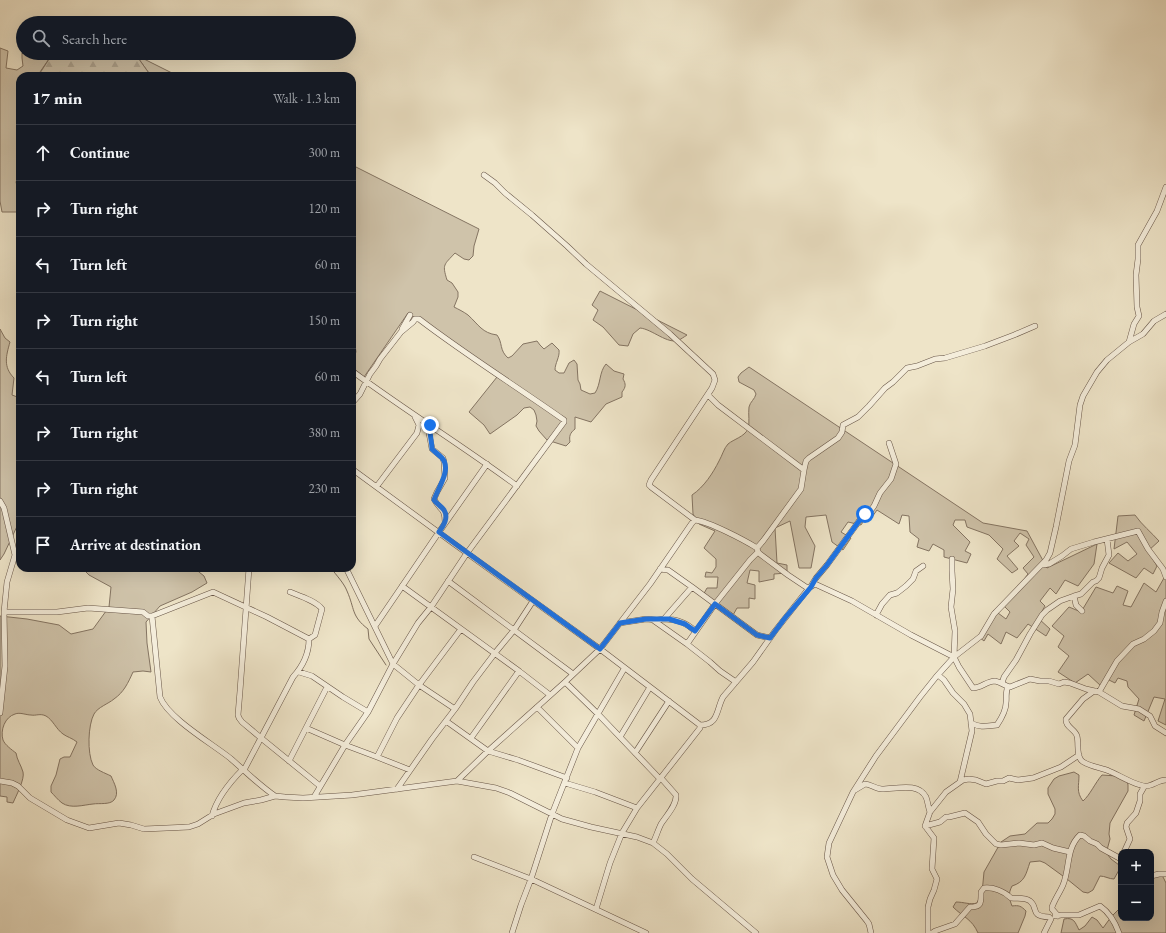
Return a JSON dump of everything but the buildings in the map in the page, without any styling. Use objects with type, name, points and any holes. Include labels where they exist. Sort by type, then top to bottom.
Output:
[{"type":"street","points":[[484,175],[660,326],[713,374],[715,380],[708,395],[674,444],[649,484],[695,520],[722,530],[757,550],[788,574],[810,587]]},
{"type":"street","points":[[1129,342],[1134,324],[1139,317],[1136,274],[1138,245],[1157,211],[1166,187]]},
{"type":"street","points":[[871,933],[867,921],[842,890],[833,875],[827,857],[829,843],[853,792],[876,756],[938,675],[954,657],[981,636],[994,614],[1043,564],[1050,553],[1069,461],[1075,445],[1079,410],[1082,400],[1097,372],[1110,357],[1142,334],[1154,321],[1166,314]]},
{"type":"street","points":[[356,398],[380,359],[401,332],[410,315]]},
{"type":"street","points":[[314,797],[345,745],[368,712],[393,664],[418,623],[431,607],[467,553],[564,420],[455,346],[419,319],[416,319],[401,332]]},
{"type":"street","points":[[686,644],[750,560],[801,489],[806,461],[838,438],[842,432],[843,425],[858,417],[885,388],[907,368],[985,346],[1035,326]]},
{"type":"street","points":[[356,374],[517,486]]},
{"type":"street","points":[[708,395],[804,470]]},
{"type":"street","points":[[377,486],[417,433],[419,425],[417,419],[412,413]]},
{"type":"street","points":[[430,425],[429,433],[432,442],[432,449],[443,458],[444,462],[445,478],[434,500],[443,509],[445,523]]},
{"type":"street","points":[[356,472],[600,649],[624,669],[669,700],[700,725],[708,725],[718,713],[723,697],[753,662],[862,517],[874,506],[880,493],[891,479],[896,464],[889,443]]},
{"type":"street","points":[[375,626],[487,464]]},
{"type":"street","points":[[0,501],[4,508],[15,552],[2,603],[4,612],[4,666],[0,713]]},
{"type":"street","points":[[457,781],[600,649],[695,520]]},
{"type":"street","points":[[1043,564],[1049,564],[1070,549],[1138,531],[1148,549],[1163,569],[1166,577]]},
{"type":"street","points":[[1002,683],[1004,677],[1016,660],[1042,615],[1060,601],[1081,594],[1099,578],[1102,568],[1109,555],[1108,539]]},
{"type":"street","points":[[952,559],[953,589],[951,607],[955,631],[954,657],[973,688],[990,682],[1002,683],[1008,687],[1015,686],[1030,679],[1049,681],[1059,684],[1064,682],[1070,683],[1086,690],[1097,692],[1122,706],[1139,709],[1150,716],[1155,726],[1166,733]]},
{"type":"street","points":[[876,614],[890,595],[906,586],[913,579],[916,571],[924,566]]},
{"type":"street","points":[[660,569],[668,570],[757,635],[770,638]]},
{"type":"street","points":[[249,572],[238,715],[242,722],[320,786]]},
{"type":"street","points":[[348,572],[393,664],[419,685],[455,709]]},
{"type":"street","points":[[448,581],[573,674]]},
{"type":"street","points":[[810,587],[815,584],[852,601],[912,636],[954,657]]},
{"type":"street","points":[[402,586],[495,653],[550,695]]},
{"type":"street","points":[[664,618],[692,587]]},
{"type":"street","points":[[4,612],[57,612],[88,608],[143,612],[148,616],[152,616],[213,592],[267,617],[309,639]]},
{"type":"street","points":[[290,592],[315,603],[322,609],[315,635],[309,639]]},
{"type":"street","points":[[1074,596],[1076,605],[1082,611]]},
{"type":"street","points":[[397,789],[473,682],[514,630],[533,601]]},
{"type":"street","points":[[1166,601],[1160,623],[1154,631],[1133,644],[1117,661],[1097,692],[1083,699],[1066,719],[1068,726],[1076,732],[1079,755],[1081,761],[1085,764],[1109,771],[1144,787],[1150,786],[1162,780],[1166,780]]},
{"type":"street","points":[[152,616],[157,675],[162,703],[185,725],[244,770],[275,796]]},
{"type":"street","points":[[620,623],[664,618],[685,624],[695,631]]},
{"type":"street","points":[[653,620],[736,682]]},
{"type":"street","points":[[377,756],[397,718],[419,685],[461,629]]},
{"type":"street","points":[[212,816],[213,810],[222,794],[233,779],[244,770],[293,677],[298,672],[308,651],[309,639]]},
{"type":"street","points":[[512,933],[552,814],[578,748],[624,669]]},
{"type":"street","points":[[471,738],[519,671]]},
{"type":"street","points":[[298,672],[312,676],[368,712]]},
{"type":"street","points":[[938,675],[964,704],[970,714],[972,731],[960,782]]},
{"type":"street","points":[[565,682],[676,795],[674,806],[661,825],[653,843]]},
{"type":"street","points":[[289,761],[327,687]]},
{"type":"street","points":[[620,737],[650,687]]},
{"type":"street","points":[[971,723],[977,726],[985,727],[997,725],[1001,719],[1006,704],[1006,690],[1008,687]]},
{"type":"street","points":[[635,753],[669,700]]},
{"type":"street","points":[[537,707],[578,748]]},
{"type":"street","points":[[446,721],[488,751],[518,760],[566,781],[637,808]]},
{"type":"street","points":[[596,909],[606,872],[622,833],[637,808],[700,728],[700,725]]},
{"type":"street","points":[[306,728],[410,770]]},
{"type":"street","points":[[925,826],[930,812],[946,792],[960,782],[969,779],[986,784],[1003,781],[1009,778],[1018,780],[1033,778],[1061,767],[1079,755]]},
{"type":"street","points":[[0,781],[12,783],[18,786],[30,798],[67,820],[89,828],[119,823],[144,829],[189,827],[244,803],[275,796],[314,797],[352,795],[457,781],[496,788],[510,793],[562,819],[591,827],[622,833],[653,843],[667,854],[692,879],[756,933]]},
{"type":"street","points":[[853,792],[865,784],[869,784],[874,788],[882,789],[916,788],[926,797],[930,812]]},
{"type":"street","points":[[1125,849],[1130,839],[1126,827],[1136,813],[1140,801],[1140,794],[1144,787]]},
{"type":"street","points":[[925,826],[940,822],[946,817],[964,813],[978,822],[986,834],[996,844],[1001,845],[1019,843],[1034,845],[1042,843],[1053,848],[1070,852]]},
{"type":"street","points":[[925,826],[934,838],[932,869],[937,879],[928,907],[928,933]]},
{"type":"street","points":[[1058,916],[1052,907],[1064,883],[1070,852],[1075,840],[1080,835],[1118,856]]},
{"type":"street","points":[[474,857],[531,879],[646,933]]},
{"type":"street","points":[[1154,875],[1166,874]]},
{"type":"street","points":[[932,933],[955,924],[970,907],[977,907],[980,905],[981,892],[984,888],[990,887],[1007,893],[1011,898],[1029,900],[1039,916],[1050,917],[1051,919]]},
{"type":"street","points":[[1044,933],[1051,919],[1058,916],[1079,915],[1100,906],[1111,916],[1119,933]]},
{"type":"green space","points":[[0,48],[8,51],[6,68],[17,70],[23,66],[22,60],[48,60],[40,72],[16,72],[16,212],[2,212],[0,201]]},
{"type":"green space","points":[[48,60],[140,60],[148,72],[41,72]]},
{"type":"green space","points":[[140,60],[146,60],[170,72],[148,72]]},
{"type":"green space","points":[[356,167],[479,229],[473,256],[469,260],[464,259],[455,253],[445,265],[445,275],[447,280],[452,283],[458,292],[458,297],[454,307],[468,315],[484,330],[497,335],[503,352],[508,358],[512,356],[523,344],[537,341],[544,349],[552,343],[559,350],[555,370],[559,373],[564,373],[569,363],[574,360],[577,364],[578,380],[581,390],[590,394],[595,393],[602,371],[606,364],[614,371],[624,374],[623,379],[625,386],[622,392],[622,397],[606,404],[591,422],[575,417],[575,429],[570,435],[570,442],[566,446],[547,440],[536,426],[536,415],[534,410],[530,407],[524,408],[517,415],[490,434],[484,425],[469,412],[497,377],[408,313],[364,377],[356,370]]},
{"type":"green space","points":[[600,291],[687,335],[675,341],[665,339],[650,331],[640,328],[633,334],[628,346],[619,345],[603,327],[593,320],[598,310],[592,305]]},
{"type":"green space","points":[[0,329],[5,338],[10,342],[6,361],[8,370],[14,378],[12,395],[16,396],[16,528],[0,560]]},
{"type":"green space","points":[[749,367],[983,523],[1027,531],[1047,568],[1097,544],[1094,564],[1078,586],[1065,580],[1056,594],[1050,588],[1040,601],[1045,606],[1038,618],[1050,629],[1046,636],[1028,624],[1017,638],[1006,632],[1001,644],[988,634],[984,641],[979,637],[994,610],[1006,619],[1010,612],[1004,606],[1028,574],[1023,568],[1034,557],[1026,545],[1029,539],[1020,533],[1014,541],[1019,546],[1007,556],[1018,569],[1012,573],[997,559],[1003,549],[989,535],[967,527],[965,520],[955,520],[953,525],[970,542],[965,551],[971,554],[967,563],[944,557],[944,550],[933,544],[929,551],[917,547],[919,539],[910,532],[909,516],[902,515],[899,524],[877,510],[870,520],[865,519],[861,525],[848,522],[841,532],[851,538],[843,550],[832,542],[826,515],[806,517],[805,527],[815,546],[811,568],[799,568],[790,521],[775,528],[777,563],[787,565],[787,573],[774,574],[774,579],[759,582],[759,571],[750,570],[747,583],[755,585],[755,599],[749,598],[749,608],[737,608],[732,617],[702,597],[707,588],[717,588],[718,577],[705,577],[706,572],[712,573],[716,567],[716,559],[704,548],[715,531],[699,524],[693,514],[692,495],[711,475],[728,444],[741,436],[748,429],[749,407],[756,394],[754,390],[739,382],[738,377]]},
{"type":"green space","points":[[1135,515],[1159,541],[1148,551],[1157,566],[1153,574],[1144,568],[1136,578],[1109,563],[1118,553],[1128,561],[1137,554],[1127,542],[1114,549],[1118,516]]},
{"type":"green space","points":[[86,572],[199,572],[204,576],[207,583],[192,592],[160,606],[146,622],[151,672],[133,672],[123,690],[112,701],[98,709],[94,714],[89,732],[91,760],[96,768],[111,776],[116,791],[116,797],[114,800],[107,803],[81,806],[69,806],[62,803],[51,792],[51,786],[56,775],[60,759],[70,757],[77,742],[61,732],[46,716],[19,713],[8,718],[4,724],[2,732],[4,742],[16,753],[23,772],[23,779],[13,803],[7,802],[7,797],[0,796],[0,616],[59,625],[71,634],[93,629],[109,607],[111,587]]},
{"type":"green space","points":[[1164,578],[1166,579],[1166,725],[1158,721],[1165,699],[1154,697],[1144,721],[1134,715],[1139,699],[1128,687],[1127,681],[1118,678],[1115,683],[1105,678],[1101,686],[1088,674],[1075,683],[1058,672],[1069,656],[1058,647],[1064,636],[1052,626],[1069,607],[1081,612],[1096,587],[1113,593],[1117,586],[1128,591],[1123,605],[1131,607],[1144,583],[1156,592]]},
{"type":"green space","points":[[1074,772],[1079,775],[1078,786],[1083,801],[1102,775],[1117,776],[1127,780],[1128,791],[1110,823],[1110,839],[1107,850],[1111,859],[1118,864],[1118,872],[1114,879],[1100,876],[1093,890],[1088,893],[1083,892],[1045,863],[1040,861],[1030,862],[1024,877],[1020,882],[1012,886],[1009,894],[1012,906],[1020,906],[1026,911],[1018,933],[978,933],[970,921],[953,907],[956,902],[972,904],[977,903],[982,893],[984,872],[1001,842],[1010,836],[1025,834],[1037,823],[1048,823],[1052,819],[1055,814],[1055,809],[1048,794],[1048,788],[1054,779]]},
{"type":"green space","points":[[1159,874],[1163,877],[1166,883],[1166,933],[1061,933],[1064,919],[1072,919],[1079,930],[1085,926],[1092,917],[1097,920],[1103,928],[1118,910],[1118,921],[1154,921],[1154,876]]},
{"type":"waterway","points":[[334,572],[346,588],[356,616],[368,629],[369,639],[386,665]]},
{"type":"route","points":[[430,425],[429,433],[432,442],[432,449],[443,458],[444,462],[445,478],[434,500],[443,509],[445,515],[445,523],[439,532],[600,649],[620,623],[664,618],[678,621],[695,631],[715,604],[757,635],[770,638],[811,587],[843,541],[865,514]]}]
